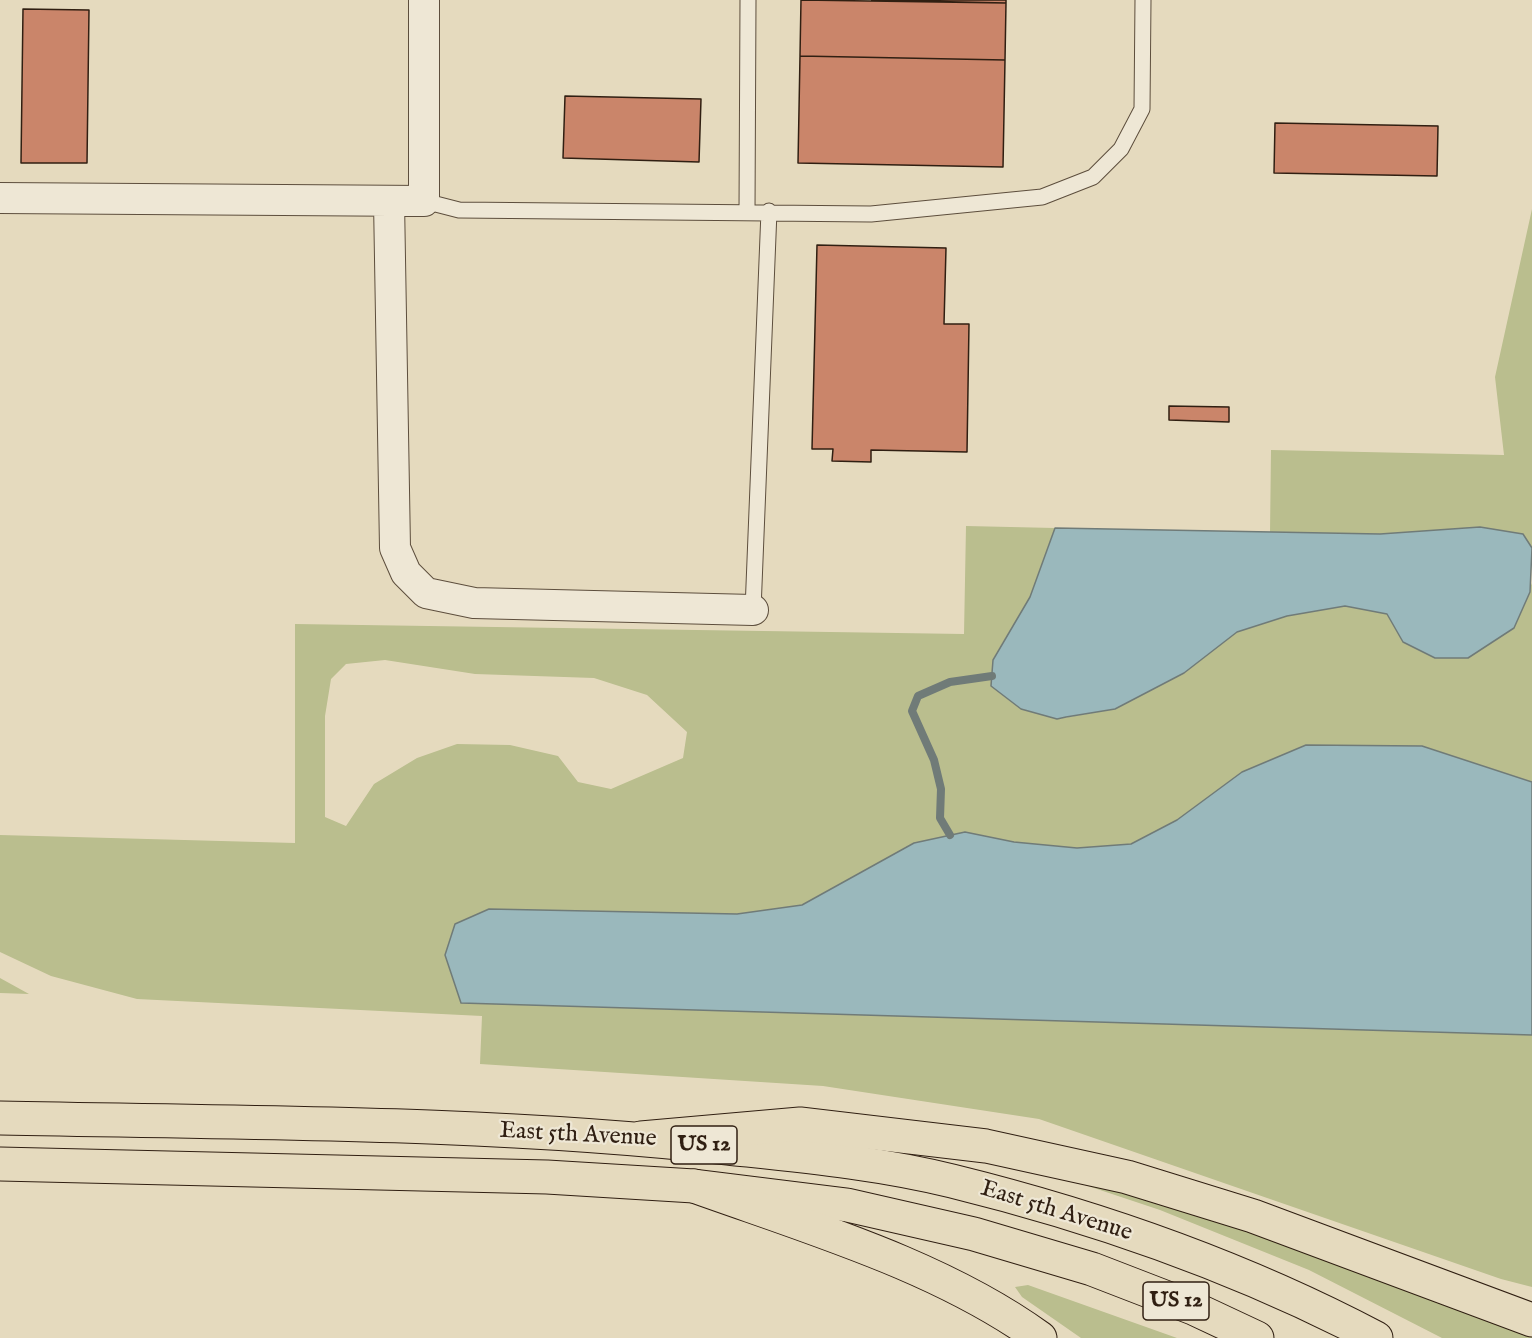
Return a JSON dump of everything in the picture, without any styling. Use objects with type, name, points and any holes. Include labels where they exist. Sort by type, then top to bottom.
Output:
[{"type":"main road","name":"East 5th Avenue","points":[[0,1118],[435,1128],[641,1138],[836,1160],[961,1184],[1091,1220],[1207,1261],[1339,1318],[1376,1338]]},
{"type":"main road","points":[[641,1138],[800,1124],[986,1146],[1127,1177],[1252,1216],[1532,1320]]},
{"type":"main road","name":"East 5th Avenue","points":[[0,1164],[547,1177],[694,1186],[847,1205],[974,1234],[1092,1269],[1193,1308],[1257,1338]]},
{"type":"main road","points":[[694,1186],[885,1255],[968,1295],[1040,1338]]},
{"type":"street","points":[[0,198],[424,201],[424,0]]},
{"type":"street","points":[[389,201],[395,548],[406,573],[426,593],[474,603],[753,610]]},
{"type":"lane","points":[[747,212],[748,0]]},
{"type":"lane","points":[[424,201],[459,210],[768,211],[871,214],[1042,197],[1093,177],[1121,149],[1142,109],[1143,0]]},
{"type":"lane","points":[[753,610],[768,211]]},
{"type":"green space","points":[[1532,209],[1532,548],[1523,534],[1480,527],[1380,534],[1270,533],[1271,450],[1504,455],[1495,377]]},
{"type":"green space","points":[[966,526],[1055,528],[1030,597],[993,659],[1057,719],[1115,709],[1184,673],[1237,632],[1287,616],[1345,606],[1387,614],[1403,642],[1514,628],[1532,583],[1532,782],[1422,746],[1242,772],[1177,820],[1131,844],[1077,848],[1014,842],[965,832],[914,843],[802,905],[737,914],[616,913],[461,1003],[1532,1035],[1532,1287],[1501,1279],[1039,1119],[823,1086],[480,1064],[482,1016],[137,999],[51,976],[0,952],[0,835],[295,843],[295,624],[964,634]],"holes":[[[385,660],[475,674],[594,678],[647,695],[687,732],[683,758],[611,789],[578,782],[558,756],[510,745],[457,744],[417,758],[374,784],[346,826],[325,817],[325,716],[331,679],[346,664]]]},
{"type":"green space","points":[[0,978],[29,994],[0,993]]},
{"type":"green space","points":[[1046,1172],[1195,1210],[1532,1331],[1532,1338],[1442,1338],[1309,1270],[1160,1210]]},
{"type":"green space","points":[[1028,1285],[1177,1338],[1081,1338],[1022,1297],[1015,1287]]},
{"type":"water","points":[[1480,527],[1523,534],[1532,548],[1530,592],[1514,628],[1468,658],[1435,658],[1403,642],[1387,614],[1345,606],[1287,616],[1237,632],[1184,673],[1115,709],[1057,719],[1021,709],[991,686],[993,660],[1030,597],[1055,528],[1380,534]]},
{"type":"water","points":[[1306,745],[1422,746],[1532,782],[1532,1035],[461,1003],[445,955],[455,924],[489,909],[737,914],[802,905],[914,843],[965,832],[1014,842],[1077,848],[1131,844],[1177,820],[1242,772]]},
{"type":"building","points":[[801,0],[1006,3],[1005,60],[800,56]]},
{"type":"building","points":[[872,0],[1006,0],[1006,3]]},
{"type":"building","points":[[23,9],[89,10],[87,163],[21,163]]},
{"type":"building","points":[[800,56],[1005,60],[1003,167],[798,163]]},
{"type":"building","points":[[565,96],[701,99],[699,162],[563,158]]},
{"type":"building","points":[[1275,123],[1438,126],[1437,176],[1274,173]]},
{"type":"building","points":[[817,245],[946,248],[944,324],[969,324],[967,452],[871,450],[871,462],[832,461],[833,449],[812,449]]},
{"type":"building","points":[[1169,406],[1229,407],[1229,422],[1169,420]]},
{"type":"waterway","points":[[950,835],[940,818],[941,789],[934,760],[912,711],[918,696],[950,682],[992,676]]}]
